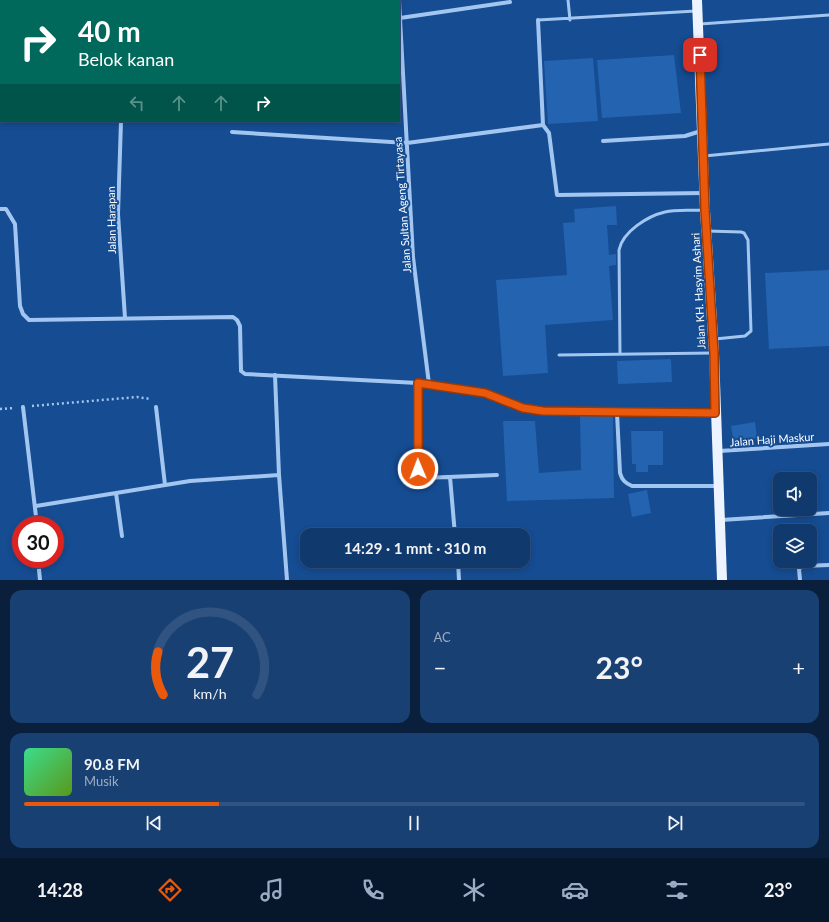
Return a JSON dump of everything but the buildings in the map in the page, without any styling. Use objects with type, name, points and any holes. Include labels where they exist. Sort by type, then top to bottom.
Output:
[{"type":"main road","name":"Jalan KH. Hasyim Ashari","points":[[697,0],[699,24],[702,156],[714,353],[716,451],[722,580]]},
{"type":"street","points":[[400,18],[510,2]]},
{"type":"street","name":"Jalan Sultan Ageng Tirtayasa","points":[[400,18],[414,257],[429,384]]},
{"type":"street","points":[[538,20],[543,125],[549,133],[555,193],[560,197],[704,193]]},
{"type":"street","name":"Jalan Harapan","points":[[121,122],[118,214],[125,318]]},
{"type":"street","points":[[232,132],[407,143],[543,125]]},
{"type":"street","points":[[603,141],[685,136],[702,131]]},
{"type":"street","points":[[0,209],[6,208],[15,224],[20,306],[23,314],[29,320],[233,316],[240,326],[242,373],[429,384],[485,393],[523,408],[543,411],[715,413]]},
{"type":"street","points":[[275,375],[279,475],[287,580]]},
{"type":"street","points":[[418,383],[418,469],[420,475],[424,478],[496,475]]},
{"type":"street","points":[[23,407],[37,516]]},
{"type":"street","points":[[156,407],[165,485]]},
{"type":"street","points":[[617,413],[620,473],[622,480],[627,484],[632,486],[718,486]]},
{"type":"street","name":"Jalan Haji Maskur","points":[[716,451],[829,444]]},
{"type":"street","points":[[36,506],[165,485],[223,478],[279,475]]},
{"type":"street","points":[[450,477],[454,528]]},
{"type":"street","points":[[116,493],[122,536]]},
{"type":"street","points":[[719,520],[829,513]]},
{"type":"street","points":[[800,580],[799,569],[802,566],[829,565]]},
{"type":"street","points":[[39,568],[40,580]]},
{"type":"street","points":[[458,568],[459,580]]},
{"type":"lane","points":[[568,0],[570,20]]},
{"type":"lane","points":[[538,20],[570,20],[698,11]]},
{"type":"lane","points":[[699,24],[829,15]]},
{"type":"lane","points":[[702,156],[829,144]]},
{"type":"lane","points":[[620,354],[619,250],[621,242],[639,225],[654,216],[666,212],[705,210]]},
{"type":"lane","points":[[707,231],[741,232],[744,233],[748,240],[752,331],[745,336],[713,339]]},
{"type":"lane","points":[[559,355],[714,353]]},
{"type":"path","points":[[0,410],[137,397],[155,401],[156,407]]},
{"type":"route","points":[[418,469],[418,383],[467,389],[485,393],[523,408],[543,411],[715,413],[714,353],[702,156],[700,55]]}]
